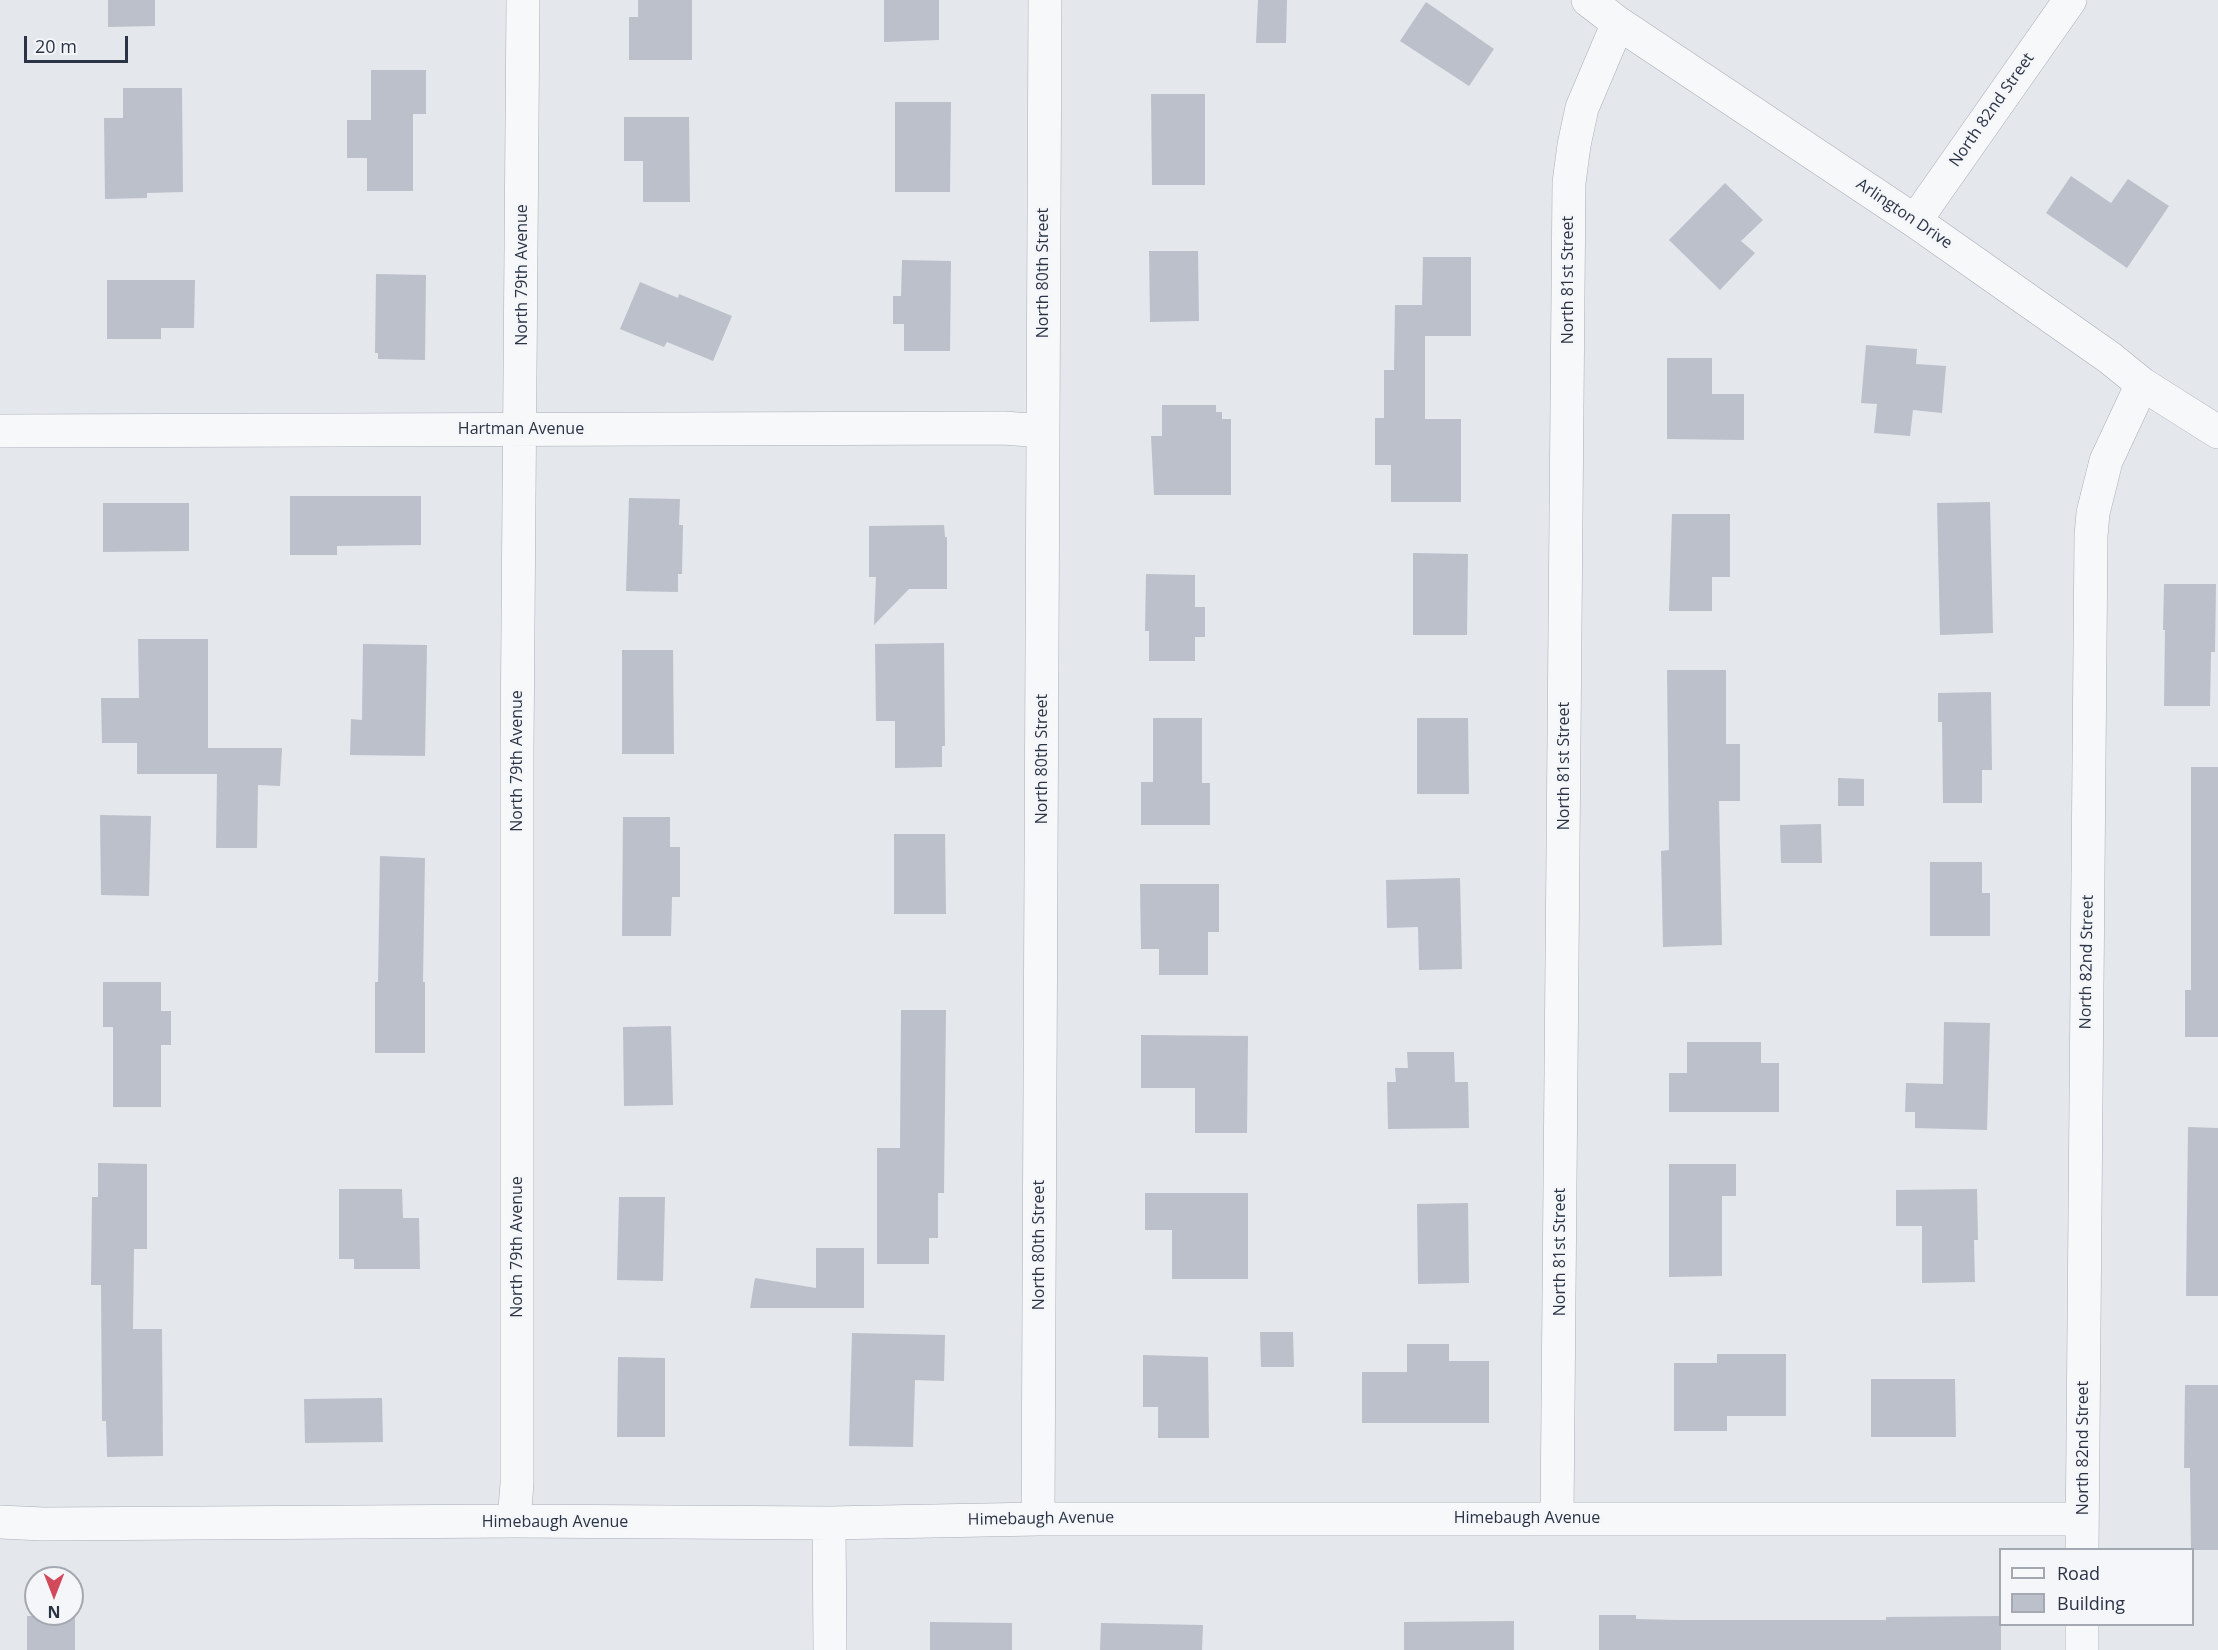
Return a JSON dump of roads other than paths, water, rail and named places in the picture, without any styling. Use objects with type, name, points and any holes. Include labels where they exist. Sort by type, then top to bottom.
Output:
[{"type":"street","name":"North 79th Avenue","points":[[514,1521],[518,1483],[517,748],[523,0]]},
{"type":"street","name":"North 80th Street","points":[[1038,1519],[1045,0]]},
{"type":"street","name":"Arlington Drive","points":[[1588,0],[1618,23],[1915,221],[2110,358],[2142,384],[2218,432]]},
{"type":"street","name":"North 82nd Street","points":[[1915,221],[2070,0]]},
{"type":"street","name":"North 81st Street","points":[[1557,1517],[1569,183],[1582,108],[1618,23]]},
{"type":"street","name":"North 82nd Street","points":[[2082,1534],[2091,536],[2093,513],[2106,461],[2142,384]]},
{"type":"street","name":"Hartman Avenue","points":[[0,431],[1004,428],[1042,431]]},
{"type":"street","name":"Himebaugh Avenue","points":[[0,1522],[43,1524],[514,1521],[829,1523],[1038,1519],[1557,1517],[2082,1534]]},
{"type":"street","points":[[829,1523],[830,1650]]},
{"type":"street","points":[[2082,1626],[2082,1650]]}]
